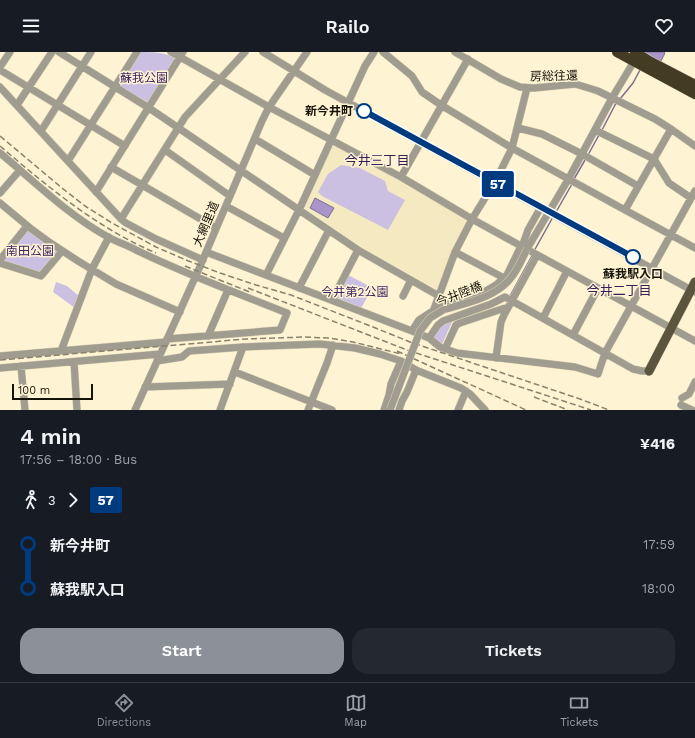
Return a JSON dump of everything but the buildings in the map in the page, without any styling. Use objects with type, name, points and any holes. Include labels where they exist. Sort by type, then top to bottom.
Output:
[{"type":"highway","points":[[617,52],[635,56],[695,94]]},
{"type":"highway","points":[[648,65],[695,85]]},
{"type":"main road","points":[[649,371],[670,328],[694,288]]},
{"type":"street","points":[[10,52],[0,68],[125,146]]},
{"type":"street","points":[[17,105],[52,52]]},
{"type":"street","points":[[58,52],[149,108],[358,250],[439,296]]},
{"type":"street","points":[[40,131],[90,52]]},
{"type":"street","points":[[68,161],[137,52]]},
{"type":"street","points":[[171,52],[181,55],[220,80],[401,178],[472,219],[695,341]]},
{"type":"street","points":[[121,219],[187,115],[245,52]]},
{"type":"street","points":[[263,52],[325,90],[652,268],[694,288]]},
{"type":"street","name":"大網里道","points":[[135,410],[180,312],[269,107],[307,52]]},
{"type":"street","points":[[266,275],[299,210],[365,66],[374,52]]},
{"type":"street","points":[[383,52],[412,76],[422,92],[442,105],[512,148],[695,248]]},
{"type":"street","name":"房総往還","points":[[455,52],[508,82],[520,87],[527,88],[575,84],[598,91],[655,119],[695,146]]},
{"type":"street","points":[[96,192],[181,55]]},
{"type":"street","points":[[496,358],[501,322],[512,301],[531,251],[549,212],[595,130],[619,100],[635,56]]},
{"type":"street","points":[[401,178],[468,59]]},
{"type":"street","points":[[0,87],[121,219],[156,239],[202,260]]},
{"type":"street","points":[[434,309],[455,252],[472,219],[495,182],[512,148],[527,88]]},
{"type":"street","points":[[518,128],[542,134],[582,154],[638,186]]},
{"type":"street","points":[[625,210],[671,129]]},
{"type":"street","points":[[595,130],[654,160],[669,183],[691,198]]},
{"type":"street","points":[[255,139],[315,175]]},
{"type":"street","points":[[165,150],[230,196]]},
{"type":"street","points":[[0,153],[64,207],[109,237],[195,276],[287,314],[280,330],[0,356]]},
{"type":"street","points":[[111,167],[216,228]]},
{"type":"street","points":[[0,193],[20,170]]},
{"type":"street","points":[[206,252],[412,331],[428,338],[445,349],[462,354],[575,367],[598,374],[605,352],[695,190]]},
{"type":"street","points":[[0,203],[27,226],[62,251],[116,284],[180,312]]},
{"type":"street","points":[[226,206],[284,238]]},
{"type":"street","points":[[531,251],[523,244],[528,230],[541,207]]},
{"type":"street","points":[[0,260],[27,226]]},
{"type":"street","points":[[299,288],[329,230]]},
{"type":"street","points":[[61,351],[92,269],[109,237]]},
{"type":"street","points":[[332,300],[358,250]]},
{"type":"street","points":[[0,263],[41,276],[62,251]]},
{"type":"street","points":[[412,331],[416,324],[434,309],[445,303],[487,291],[496,285],[504,278],[509,270],[531,251]]},
{"type":"street","name":"今井陸橋","points":[[390,410],[418,335],[427,322],[443,310],[482,298],[503,287],[514,275],[531,251]]},
{"type":"street","points":[[455,252],[504,278]]},
{"type":"street","points":[[543,318],[567,271]]},
{"type":"street","points":[[403,296],[411,280]]},
{"type":"street","points":[[573,334],[598,288]]},
{"type":"street","points":[[208,336],[228,290]]},
{"type":"street","points":[[445,349],[456,325],[463,318],[505,297],[633,369],[642,372],[649,371]]},
{"type":"street","points":[[487,314],[491,304]]},
{"type":"street","points":[[428,338],[434,328],[443,322],[487,314],[508,307]]},
{"type":"street","points":[[0,368],[74,362],[182,357],[189,352],[243,347],[320,344],[333,345],[355,348],[401,361],[416,370],[461,388],[470,394],[485,410]]},
{"type":"street","points":[[308,410],[333,345]]},
{"type":"street","points":[[220,410],[243,347]]},
{"type":"street","points":[[384,410],[401,361]]},
{"type":"street","points":[[74,362],[77,410]]},
{"type":"street","points":[[21,366],[25,410]]},
{"type":"street","points":[[399,410],[416,370]]},
{"type":"street","points":[[234,372],[332,410]]},
{"type":"street","points":[[692,410],[681,401],[689,394],[695,382]]},
{"type":"street","points":[[145,387],[230,384]]},
{"type":"street","points":[[458,410],[466,391]]},
{"type":"shaded area","points":[[641,52],[664,52],[665,53],[660,63]]},
{"type":"shaded area","points":[[334,144],[468,218],[469,220],[452,250],[439,287],[436,289],[356,244],[306,209],[305,205]]},
{"type":"shaded area","points":[[315,198],[334,208],[328,218],[310,208]]},
{"type":"green space","name":"蘇我公園","points":[[139,52],[153,52],[168,55],[175,59],[149,102],[146,102],[121,87],[120,83]]},
{"type":"green space","points":[[341,165],[360,168],[385,181],[388,191],[405,200],[388,230],[322,196],[318,192],[328,174]]},
{"type":"green space","name":"南田公園","points":[[29,229],[55,249],[56,252],[42,271],[39,272],[4,261]]},
{"type":"green space","name":"今井第2公園","points":[[348,275],[373,288],[361,308],[338,299],[337,296]]},
{"type":"green space","points":[[56,282],[67,286],[79,296],[75,308],[53,292]]},
{"type":"green space","points":[[454,318],[442,344],[433,338],[442,323]]},
{"type":"waterway","points":[[620,99],[633,83],[640,70]]},
{"type":"waterway","points":[[602,130],[617,102]]},
{"type":"waterway","points":[[588,155],[599,135]]},
{"type":"waterway","points":[[574,179],[585,160]]},
{"type":"waterway","points":[[556,212],[572,184]]},
{"type":"waterway","points":[[534,251],[553,217]]},
{"type":"waterway","points":[[510,296],[533,254]]},
{"type":"railway","points":[[0,136],[85,206],[112,223],[156,247],[220,273],[291,295],[410,342],[609,410]]},
{"type":"railway","points":[[0,146],[74,206],[113,232],[156,253]]},
{"type":"railway","points":[[185,266],[252,293]]},
{"type":"railway","points":[[248,288],[407,350],[591,410]]},
{"type":"railway","points":[[0,360],[246,339],[305,337],[329,338],[353,342],[401,354]]},
{"type":"railway","points":[[397,351],[526,410]]},
{"type":"railway","points":[[534,397],[568,410]]},
{"type":"bus line","name":"57","points":[[364,111],[633,257]]},
{"type":"place","name":"新今井町","points":[[364,111]]},
{"type":"place","name":"蘇我駅入口","points":[[633,257]]},
{"type":"district","name":"今井三丁目","points":[[377,160]]},
{"type":"district","name":"今井二丁目","points":[[619,290]]}]
